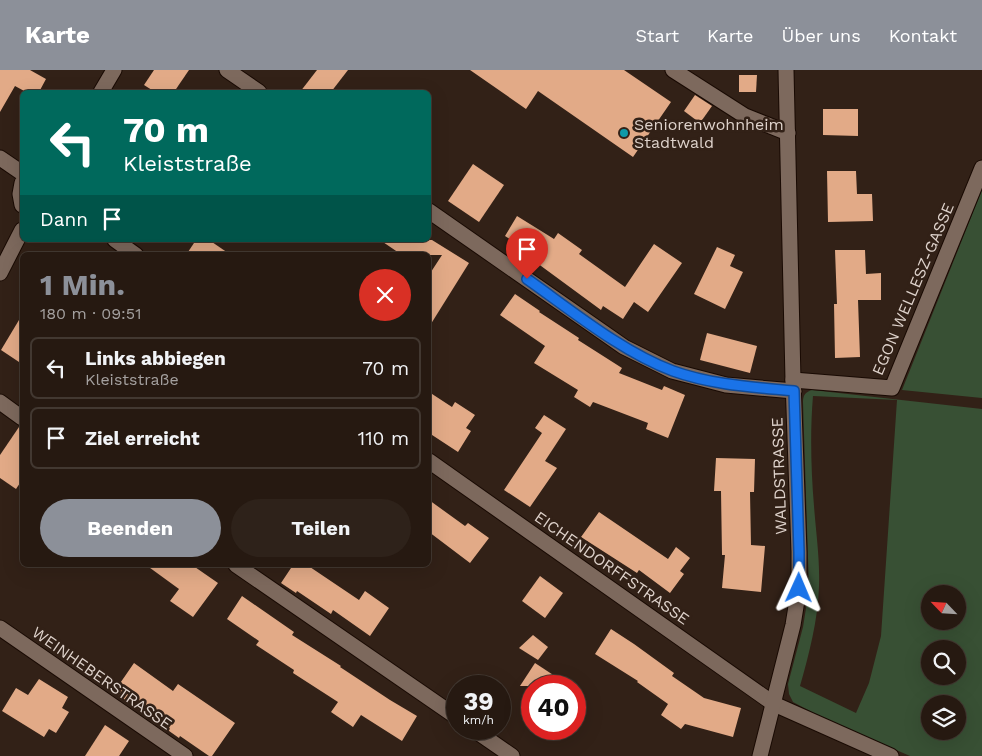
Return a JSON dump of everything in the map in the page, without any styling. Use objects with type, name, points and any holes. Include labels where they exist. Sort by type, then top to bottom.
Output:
[{"type":"street","points":[[102,90],[114,70]]},
{"type":"street","points":[[227,70],[256,90]]},
{"type":"street","points":[[673,70],[745,116],[788,133]]},
{"type":"street","name":"WALDSTRASSE","points":[[760,756],[793,625],[799,588],[786,70]]},
{"type":"street","points":[[0,158],[20,172]]},
{"type":"street","name":"EGON WELLESZ-GASSE","points":[[793,386],[892,388],[982,168]]},
{"type":"street","points":[[431,212],[624,347],[672,370],[726,385],[793,386]]},
{"type":"street","points":[[0,273],[20,234]]},
{"type":"street","points":[[117,242],[132,252]]},
{"type":"street","points":[[0,402],[20,417]]},
{"type":"street","name":"EICHENDORFFSTRASSE","points":[[431,462],[774,704],[892,756]]},
{"type":"street","points":[[239,567],[446,710]]},
{"type":"street","name":"WEINHEBERSTRASSE","points":[[0,628],[185,756]]},
{"type":"street","points":[[489,740],[512,756]]},
{"type":"green space","points":[[982,190],[982,398],[902,390]]},
{"type":"green space","points":[[812,390],[982,409],[982,756],[910,756],[823,718],[793,702],[789,694],[788,684],[803,627],[809,590],[803,402],[805,394]],"holes":[[[813,396],[897,400],[881,636],[869,683],[856,713],[800,686],[815,624],[819,586],[811,437]]]},
{"type":"building","points":[[0,70],[30,70],[46,79],[40,90],[22,90],[15,86],[0,112]]},
{"type":"building","points":[[154,70],[189,70],[175,90],[152,90],[144,85]]},
{"type":"building","points":[[317,70],[348,70],[333,90],[302,90]]},
{"type":"building","name":"Seniorenwohnheim Stadtwald","points":[[470,70],[624,70],[671,102],[633,157],[538,91],[526,109]]},
{"type":"building","points":[[739,75],[757,75],[756,92],[739,92]]},
{"type":"building","points":[[695,95],[712,106],[700,123],[684,111]]},
{"type":"building","points":[[823,109],[858,109],[858,136],[823,135]]},
{"type":"building","points":[[473,164],[504,185],[479,222],[448,201]]},
{"type":"building","points":[[827,171],[856,171],[857,194],[872,194],[873,221],[828,222]]},
{"type":"building","points":[[517,216],[554,239],[558,233],[582,250],[579,254],[625,287],[654,244],[682,263],[648,312],[634,302],[623,319],[603,306],[601,310],[537,263],[540,258],[505,236]]},
{"type":"building","points":[[432,240],[469,263],[431,324],[431,272],[442,255],[431,255],[431,252],[398,252],[383,242],[431,242]]},
{"type":"building","points":[[195,242],[212,242],[227,252],[188,252]]},
{"type":"building","points":[[717,247],[735,255],[730,266],[743,272],[725,309],[694,294]]},
{"type":"building","points":[[835,250],[865,250],[866,274],[881,273],[881,300],[858,300],[860,357],[835,358],[834,304],[837,304]]},
{"type":"building","points":[[515,294],[579,338],[578,340],[622,368],[619,373],[662,390],[664,386],[685,395],[668,438],[646,429],[648,423],[593,402],[590,407],[574,397],[578,390],[534,363],[545,346],[500,315]]},
{"type":"building","points":[[20,318],[20,363],[1,350]]},
{"type":"building","points":[[707,333],[757,346],[750,373],[700,360]]},
{"type":"building","points":[[431,393],[452,407],[455,402],[475,415],[466,428],[471,431],[458,452],[431,434]]},
{"type":"building","points":[[544,415],[566,429],[545,461],[557,468],[530,507],[504,490],[542,433],[535,428]]},
{"type":"building","points":[[20,427],[20,483],[16,489],[0,478],[0,455]]},
{"type":"building","points":[[716,458],[755,459],[754,492],[750,492],[751,545],[765,546],[761,592],[722,588],[725,555],[722,555],[721,491],[714,491]]},
{"type":"building","points":[[431,501],[465,526],[468,523],[489,538],[470,563],[431,534]]},
{"type":"building","points":[[599,512],[668,559],[676,547],[690,558],[680,571],[684,574],[670,593],[639,570],[637,573],[581,537]]},
{"type":"building","points":[[149,567],[195,567],[218,583],[193,617],[170,601],[179,589]]},
{"type":"building","points":[[292,567],[310,567],[359,600],[365,591],[389,608],[370,636],[333,610],[331,614],[297,591],[296,593],[281,583]]},
{"type":"building","points":[[540,576],[563,593],[545,618],[522,601]]},
{"type":"building","points":[[242,596],[294,632],[292,635],[417,716],[402,741],[361,715],[353,727],[331,712],[338,702],[293,673],[294,670],[256,645],[259,641],[227,619]]},
{"type":"building","points":[[611,629],[674,673],[672,676],[704,698],[741,708],[733,737],[685,724],[681,729],[661,715],[668,704],[638,681],[595,654]]},
{"type":"building","points":[[533,635],[548,647],[538,660],[519,648]]},
{"type":"building","points":[[134,663],[173,691],[178,684],[235,723],[212,756],[209,756],[180,736],[179,738],[114,692]]},
{"type":"building","points":[[535,663],[553,675],[527,675]]},
{"type":"building","points":[[39,679],[68,697],[62,708],[69,712],[56,733],[49,729],[44,737],[2,711],[16,688],[28,695]]},
{"type":"building","points":[[105,725],[129,741],[119,756],[85,756]]},
{"type":"place","name":"Seniorenwohnheim Stadtwald","points":[[624,133]]},
{"type":"route","points":[[527,279],[624,347],[672,370],[726,385],[794,391],[799,588]]}]
